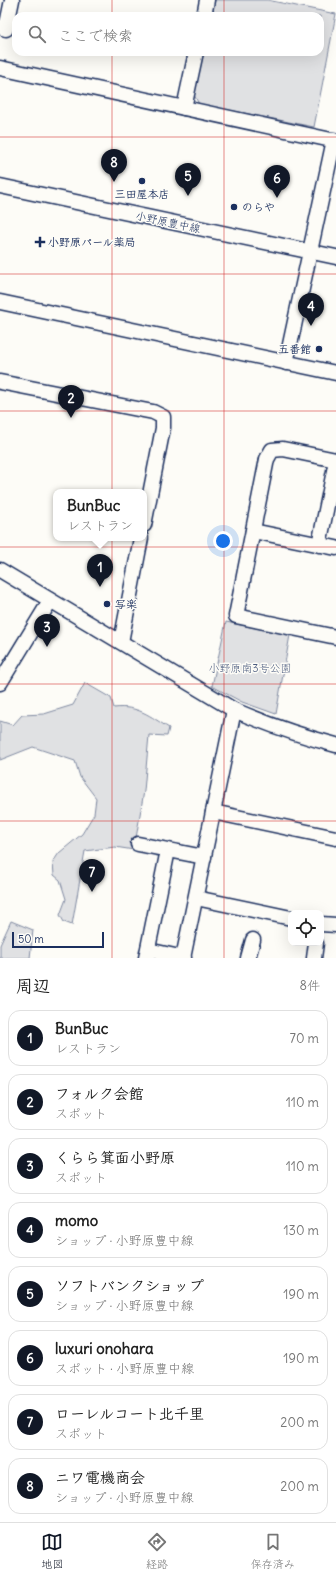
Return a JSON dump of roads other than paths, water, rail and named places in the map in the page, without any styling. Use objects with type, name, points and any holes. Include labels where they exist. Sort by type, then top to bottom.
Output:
[{"type":"street","points":[[0,27],[6,29],[12,0]]},
{"type":"street","points":[[205,12],[208,0]]},
{"type":"street","points":[[184,108],[195,56]]},
{"type":"street","points":[[0,68],[335,140],[286,363]]},
{"type":"street","name":"小野原豊中線","points":[[0,186],[336,257]]},
{"type":"street","points":[[0,302],[336,373]]},
{"type":"street","points":[[0,382],[153,412],[163,417],[164,428],[147,510]]},
{"type":"street","points":[[319,544],[336,460],[282,449],[272,450],[268,459],[236,616],[336,637]]},
{"type":"street","points":[[253,531],[336,548]]},
{"type":"street","points":[[120,642],[140,541]]},
{"type":"street","points":[[0,570],[234,710],[264,723],[314,740],[336,745]]},
{"type":"street","points":[[0,682],[50,601]]},
{"type":"street","points":[[168,850],[147,954],[184,958],[234,710]]},
{"type":"street","points":[[213,812],[336,838]]},
{"type":"street","points":[[138,844],[204,857]]},
{"type":"street","points":[[196,898],[288,917]]},
{"type":"street","points":[[324,924],[336,925]]},
{"type":"street","points":[[248,958],[253,940]]},
{"type":"street","points":[[314,958],[316,946]]},
{"type":"place","name":"三田屋本店","points":[[142,181]]},
{"type":"place","name":"ニワ電機商会","points":[[114,182]]},
{"type":"place","name":"ソフトバンクショップ","points":[[188,196]]},
{"type":"place","name":"luxuri onohara","points":[[277,198]]},
{"type":"place","name":"のらや","points":[[234,207]]},
{"type":"place","name":"小野原パール薬局","points":[[40,242]]},
{"type":"place","name":"momo","points":[[311,326]]},
{"type":"place","name":"五番館","points":[[319,349]]},
{"type":"place","name":"フォルク会館","points":[[71,418]]},
{"type":"place","name":"BunBuc","points":[[100,587]]},
{"type":"place","name":"写楽","points":[[107,604]]},
{"type":"place","name":"くらら箕面小野原","points":[[47,647]]},
{"type":"place","name":"ローレルコート北千里","points":[[92,892]]},
{"type":"park label","name":"小野原南3号公園","points":[[250,668]]}]
